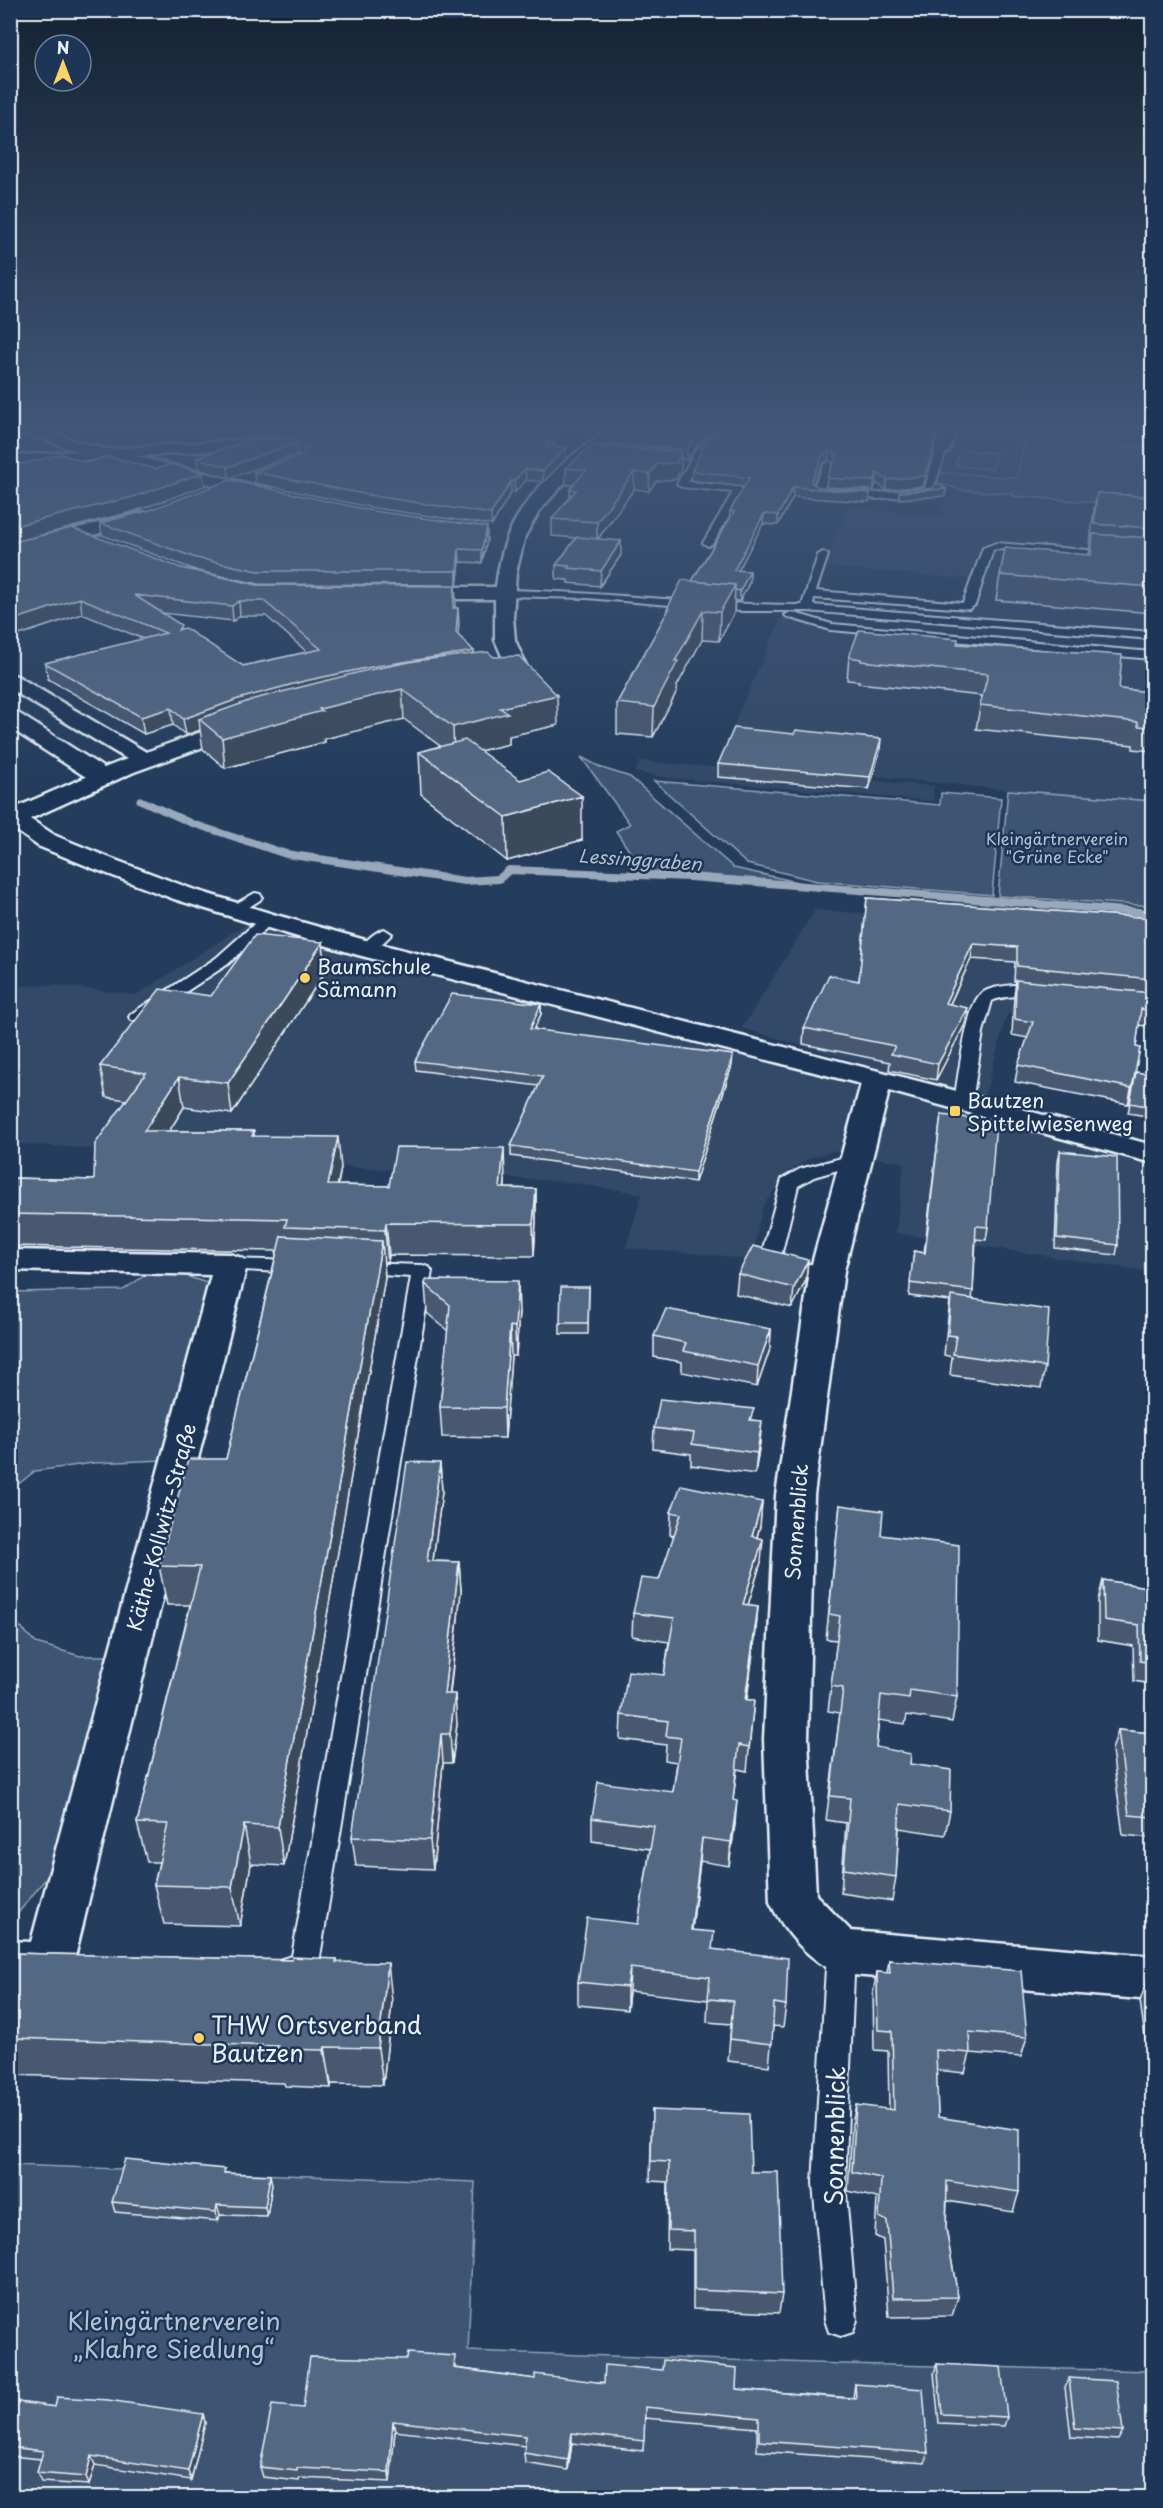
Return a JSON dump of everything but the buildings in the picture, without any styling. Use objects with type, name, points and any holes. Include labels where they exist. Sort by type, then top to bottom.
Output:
[{"type":"street","points":[[10,551],[31,546]]},
{"type":"street","points":[[472,675],[518,670],[506,641],[502,618],[510,559],[514,546]]},
{"type":"street","points":[[386,593],[506,593]]},
{"type":"street","points":[[10,680],[144,760]]},
{"type":"street","points":[[10,718],[102,777]]},
{"type":"street","points":[[12,819],[102,777],[259,719]]},
{"type":"street","points":[[12,819],[47,841],[79,854],[183,894],[245,904],[267,920],[375,941],[1152,1154]]},
{"type":"street","name":"Sonnenblick","points":[[841,1952],[824,1938],[793,1902],[786,1739],[795,1495],[827,1273],[877,1080]]},
{"type":"street","points":[[10,1260],[230,1265]]},
{"type":"street","name":"Käthe-Kollwitz-Straße","points":[[44,1964],[230,1265]]},
{"type":"street","points":[[841,1952],[1152,1978]]},
{"type":"lane","points":[[809,594],[965,607],[969,605],[987,548],[996,546]]},
{"type":"lane","points":[[997,546],[1152,558]]},
{"type":"lane","points":[[807,608],[809,594],[824,555]]},
{"type":"lane","points":[[506,593],[587,596],[741,608],[807,608],[1152,636]]},
{"type":"lane","points":[[768,608],[831,627],[1152,656]]},
{"type":"lane","points":[[137,1017],[222,961],[267,920]]},
{"type":"lane","points":[[963,1102],[975,1032],[985,998],[998,991],[1018,988],[1063,993]]},
{"type":"lane","points":[[827,1273],[790,1266],[774,1259],[772,1252],[789,1183],[807,1173],[856,1159]]},
{"type":"lane","points":[[230,1265],[422,1271],[304,1969],[269,1969]]},
{"type":"lane","name":"Sonnenblick","points":[[841,1952],[830,2182],[841,2320]]},
{"type":"shaded area","points":[[832,546],[1152,546],[1152,639],[956,623],[968,579],[823,567]]},
{"type":"shaded area","points":[[781,618],[1152,649],[1152,801],[1008,790],[718,760]]},
{"type":"shaded area","points":[[640,761],[934,786],[933,801],[668,778],[635,772]]},
{"type":"shaded area","points":[[815,910],[1152,933],[1152,1029],[1007,1014],[984,1099],[742,1028]]},
{"type":"shaded area","points":[[254,919],[1152,1157],[1152,1272],[896,1233],[904,1163],[833,1151],[810,1158],[787,1172],[763,1206],[751,1261],[723,1256],[626,1248],[642,1194],[568,1182],[11,1143],[10,986],[58,985],[136,995]]},
{"type":"green space","points":[[581,757],[602,768],[630,777],[734,868],[802,883],[642,870],[616,831],[630,824]]},
{"type":"green space","points":[[654,781],[940,805],[941,793],[1001,798],[992,895],[817,881],[747,864]]},
{"type":"green space","name":"Kleingärtnerverein \"Grüne Ecke\"","points":[[1008,790],[1152,801],[1152,906],[998,896]]},
{"type":"green space","points":[[147,1274],[183,1275],[213,1285],[164,1460],[93,1463],[35,1471],[11,1490],[11,1292],[123,1290]]},
{"type":"green space","points":[[11,1617],[36,1643],[80,1656],[108,1656],[47,1877],[11,1922]]},
{"type":"green space","name":"Kleingärtnerverein „Klahre Siedlung“","points":[[11,2165],[475,2182],[468,2351],[843,2364],[1152,2371],[1152,2497],[11,2498]]},
{"type":"waterway","name":"Lessinggraben","points":[[140,800],[191,823],[246,841]]},
{"type":"waterway","name":"Lessinggraben","points":[[241,839],[286,854],[465,881],[499,879],[509,870],[690,877],[1152,913]]},
{"type":"place","name":"Baumschule Sämann","points":[[305,978]]},
{"type":"place","name":"Bautzen Spittelwiesenweg","points":[[955,1111]]},
{"type":"place","name":"THW Ortsverband Bautzen","points":[[199,2038]]}]
